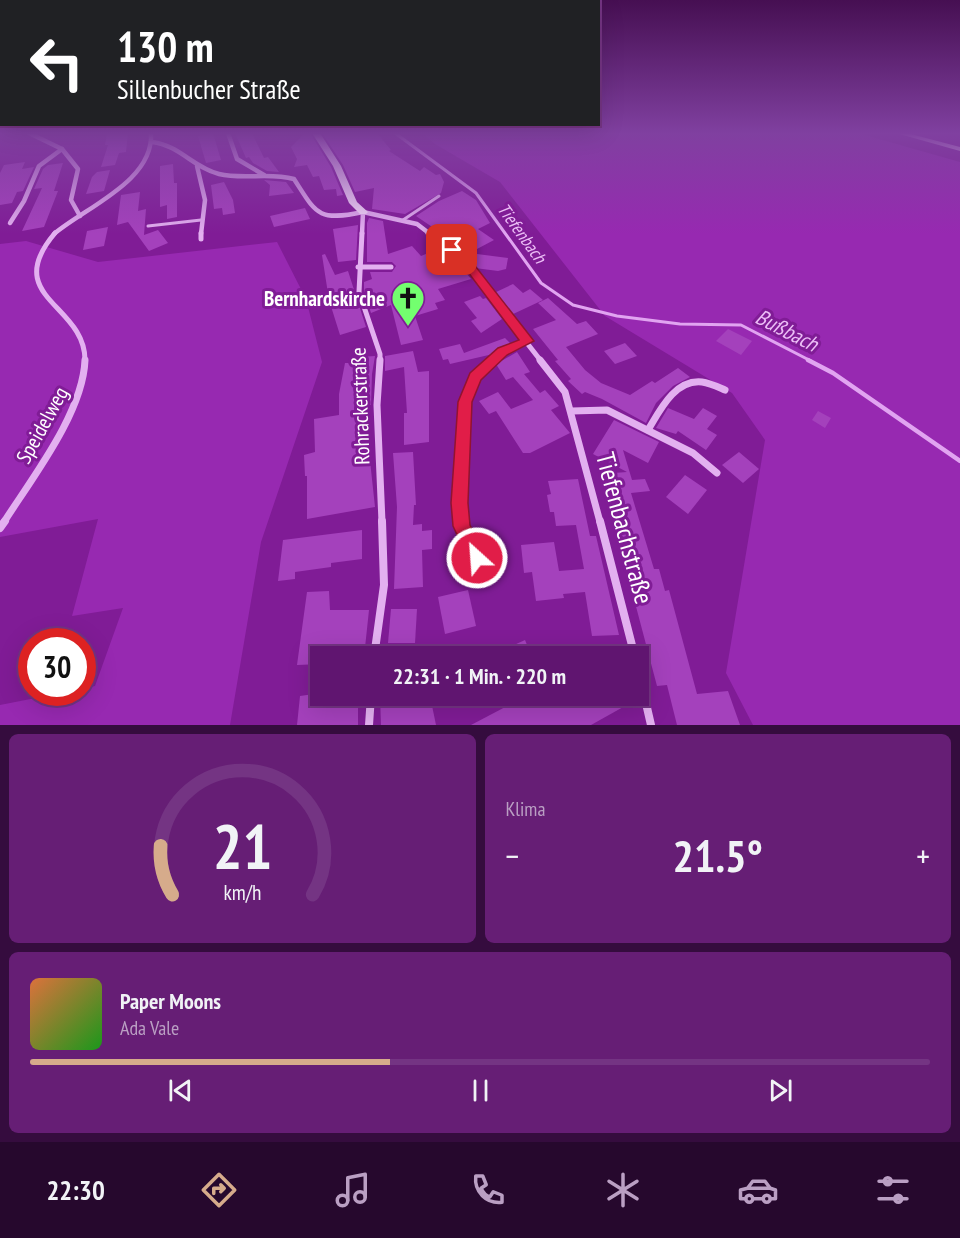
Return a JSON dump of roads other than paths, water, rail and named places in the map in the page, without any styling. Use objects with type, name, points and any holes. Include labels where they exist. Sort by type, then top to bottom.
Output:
[{"type":"street","points":[[10,223],[27,197],[34,171],[37,167]]},
{"type":"street","points":[[76,167],[78,169],[70,198],[72,209],[80,216]]},
{"type":"street","points":[[34,253],[137,174],[142,167]]},
{"type":"street","points":[[197,167],[197,179],[205,204],[201,220],[201,239]]},
{"type":"street","points":[[200,167],[228,176],[264,175],[294,180],[314,210],[341,215],[363,212]]},
{"type":"street","points":[[250,167],[264,175]]},
{"type":"street","points":[[338,167],[353,203],[363,212]]},
{"type":"street","name":"Tiefenbachstraße","points":[[363,212],[417,224],[459,256],[565,392],[572,411],[632,646]]},
{"type":"street","name":"Rohrackerstraße","points":[[363,212],[358,267],[359,292],[380,354],[377,405],[384,585],[376,646]]},
{"type":"street","points":[[358,267],[391,267]]},
{"type":"street","name":"Speidelweg","points":[[0,528],[48,452],[84,383],[86,356],[79,337],[29,284]]},
{"type":"street","points":[[477,558],[461,526],[459,503],[465,402],[475,377],[503,352],[527,341]]},
{"type":"street","points":[[648,430],[665,400],[691,383],[701,382],[725,390]]},
{"type":"street","points":[[572,411],[607,410],[693,453],[717,473]]},
{"type":"street","points":[[369,725],[370,706]]},
{"type":"street","points":[[647,706],[651,725]]},
{"type":"lane","points":[[403,220],[439,196]]},
{"type":"lane","points":[[148,226],[201,220]]},
{"type":"waterway","name":"Bußbach","points":[[441,167],[476,193],[541,283],[573,305],[617,316],[680,324],[741,325],[811,361]]},
{"type":"waterway","name":"Bußbach","points":[[808,360],[833,373],[960,461]]},
{"type":"place","name":"Bernhardskirche","points":[[408,327]]},
{"type":"water label","name":"Tiefenbach","points":[[522,233]]}]
